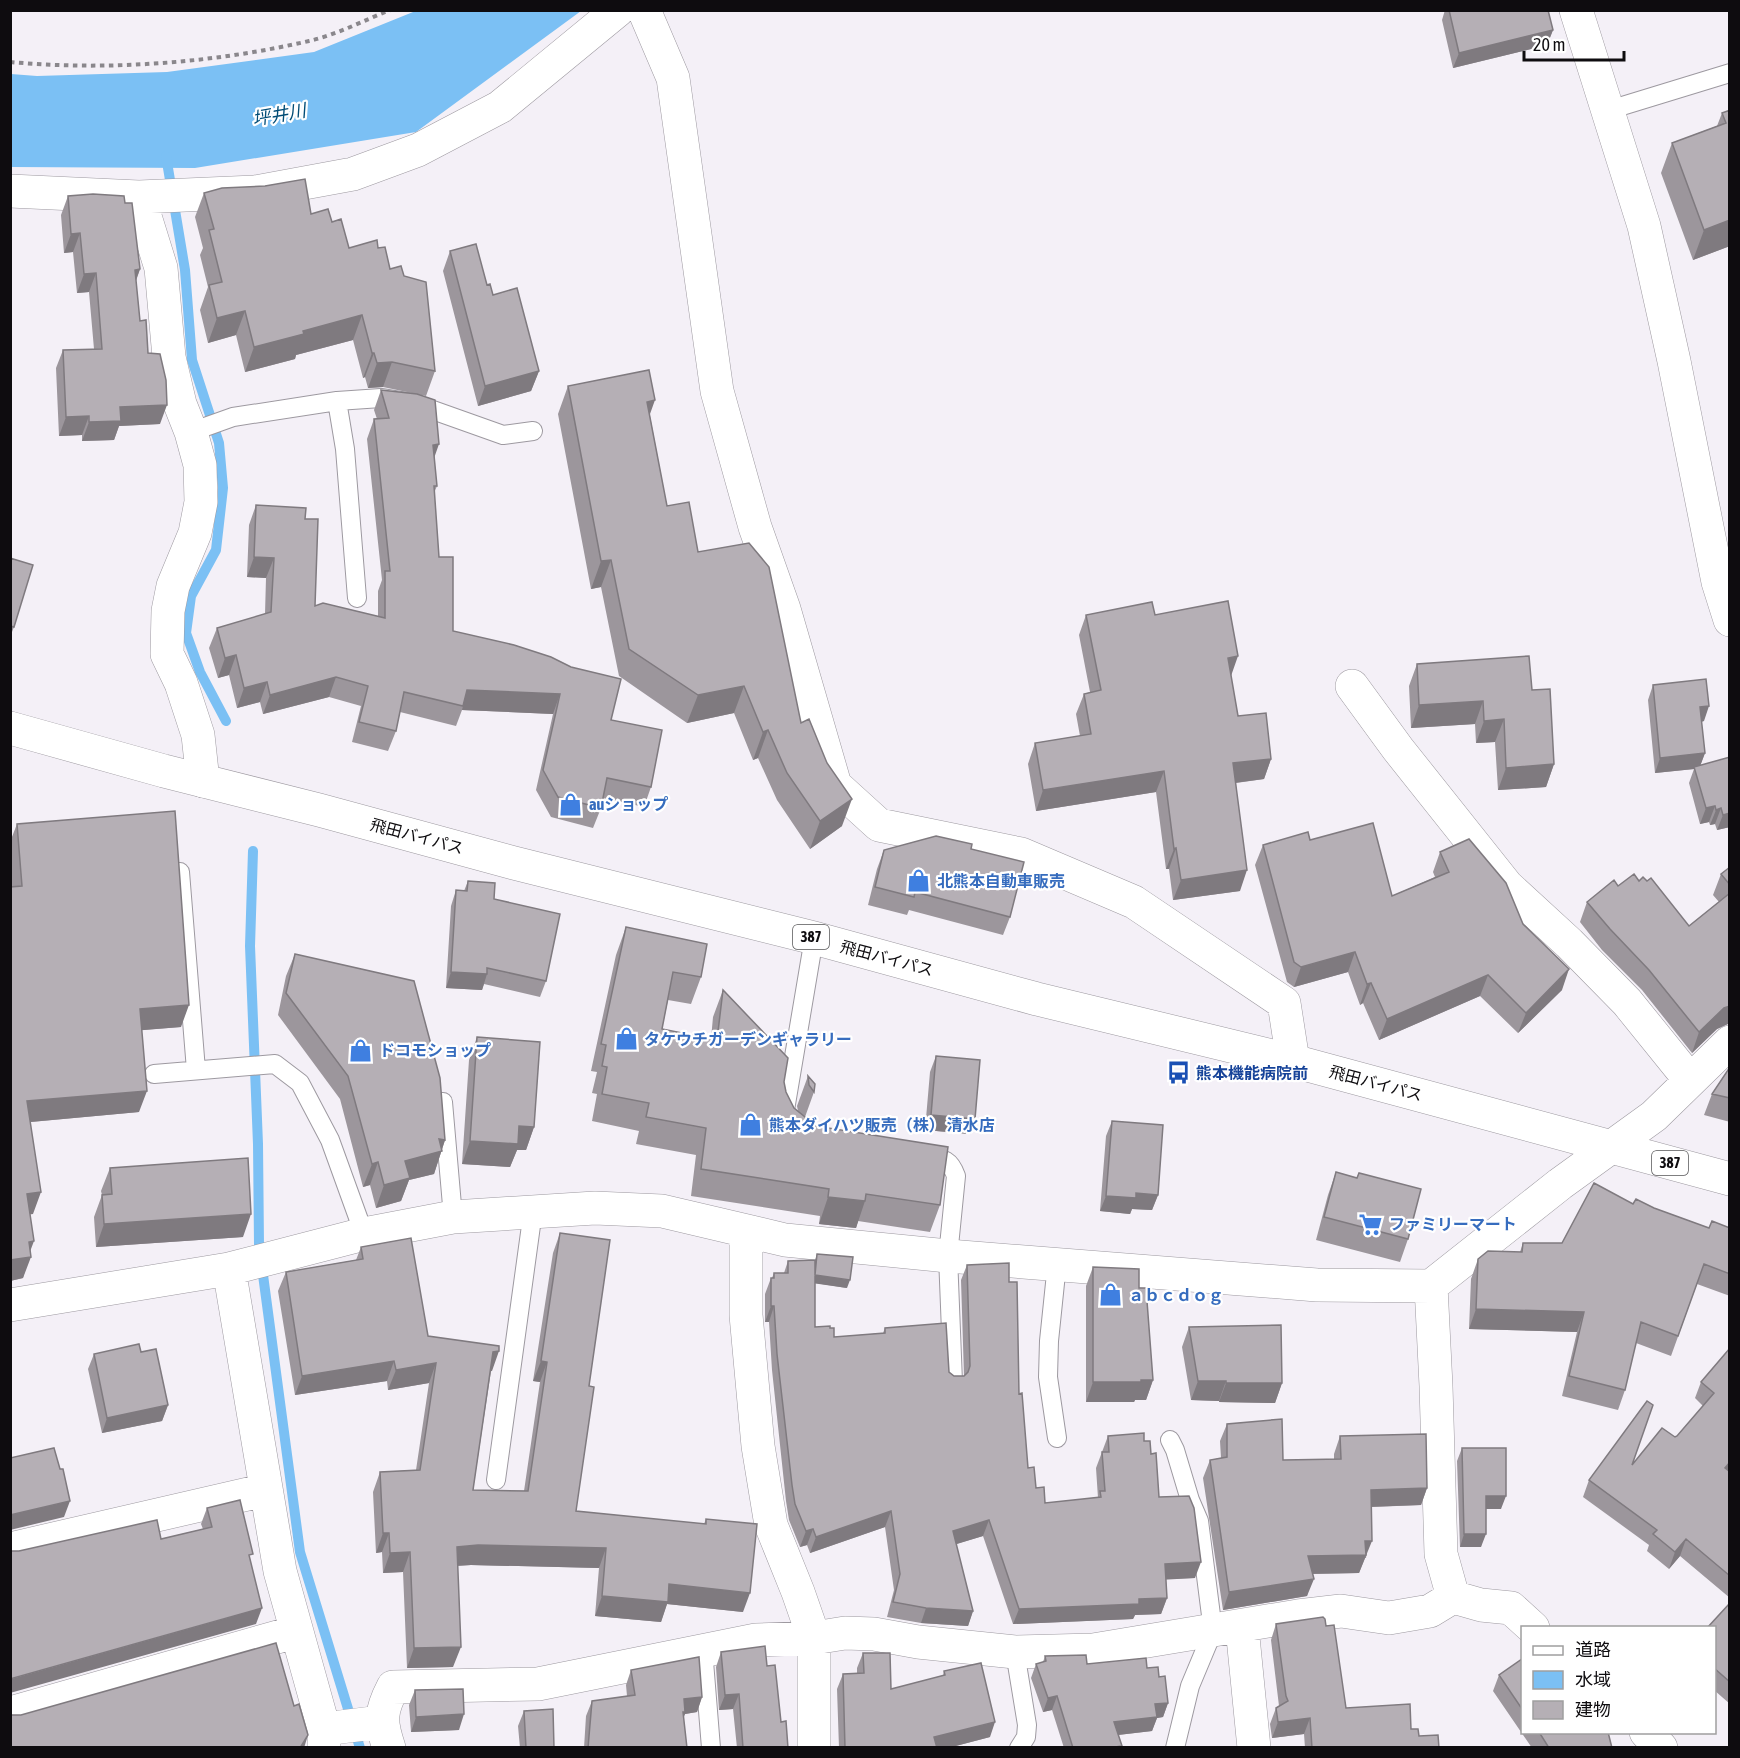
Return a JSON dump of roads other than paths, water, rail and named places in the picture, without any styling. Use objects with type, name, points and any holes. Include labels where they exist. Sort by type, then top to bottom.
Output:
[{"type":"main road","points":[[10,191],[139,196],[255,192],[352,174],[418,150],[500,107],[618,10]]},
{"type":"main road","points":[[644,10],[673,78],[717,391],[755,527],[784,609],[835,785],[879,825],[1021,854],[1134,902],[1284,1004],[1293,1061]]},
{"type":"main road","points":[[1576,10],[1644,226],[1674,361],[1718,582],[1730,620]]},
{"type":"main road","points":[[139,196],[161,268],[169,357],[180,404],[197,430],[201,502],[195,533],[173,586],[168,611],[167,654],[181,683],[198,735],[203,781]]},
{"type":"main road","points":[[1352,686],[1507,886],[1569,943],[1627,1002],[1690,1080]]},
{"type":"main road","name":"飛田バイパス","points":[[10,728],[203,781],[814,938],[1037,999],[1293,1061],[1730,1179]]},
{"type":"main road","points":[[10,1305],[229,1269],[364,1234],[453,1217],[595,1208],[662,1211],[785,1240],[948,1256],[1317,1285],[1431,1287],[1654,1116],[1730,1042]]},
{"type":"main road","points":[[746,1232],[746,1315],[759,1446],[771,1525],[814,1638],[814,1748]]},
{"type":"main road","points":[[229,1269],[280,1571],[296,1632],[354,1733],[384,1705],[393,1687],[538,1684],[756,1640],[814,1638],[845,1633],[874,1634],[918,1642],[1015,1652],[1092,1650],[1341,1611],[1389,1618],[1430,1611],[1454,1597],[1480,1605],[1511,1608],[1531,1626]]},
{"type":"main road","points":[[1431,1287],[1441,1554],[1454,1597]]},
{"type":"main road","points":[[10,1549],[266,1490]]},
{"type":"main road","points":[[1228,1629],[1254,1748]]},
{"type":"main road","points":[[10,1713],[296,1632]]},
{"type":"main road","points":[[1648,1734],[1661,1748]]},
{"type":"lane","points":[[1609,110],[1730,73]]},
{"type":"lane","points":[[197,430],[221,420],[337,401],[381,398],[413,404],[503,435],[533,431]]},
{"type":"lane","points":[[337,401],[345,449],[357,598]]},
{"type":"lane","points":[[180,872],[196,1070]]},
{"type":"lane","points":[[795,1132],[787,1121],[785,1110],[814,938]]},
{"type":"lane","points":[[154,1074],[275,1064],[300,1083],[330,1140],[364,1234]]},
{"type":"lane","points":[[443,1102],[453,1217]]},
{"type":"lane","points":[[900,1153],[946,1160],[952,1166],[956,1176],[948,1256],[953,1382]]},
{"type":"lane","points":[[496,1480],[533,1211]]},
{"type":"lane","points":[[1057,1264],[1049,1341],[1048,1377],[1057,1438]]},
{"type":"lane","points":[[1170,1440],[1198,1521],[1228,1629],[1190,1686],[1175,1748]]},
{"type":"lane","points":[[703,1649],[711,1748]]},
{"type":"lane","points":[[1015,1652],[1027,1725],[1026,1737],[1019,1748]]},
{"type":"water","name":"坪井川","points":[[418,10],[581,11],[416,132],[195,168],[11,167],[11,74],[37,76],[167,72],[314,52]]},
{"type":"waterway","points":[[166,156],[185,270],[192,360],[219,443],[223,488],[216,550],[191,596],[186,633],[200,672],[226,721]]},
{"type":"waterway","points":[[253,851],[250,946],[258,1144],[259,1245],[300,1552],[360,1748]]},
{"type":"place","name":"auショップ","points":[[571,804]]},
{"type":"place","name":"北熊本自動車販売","points":[[919,881]]},
{"type":"place","name":"タケウチガーデンギャラリー","points":[[626,1039]]},
{"type":"place","name":"ドコモショップ","points":[[361,1050]]},
{"type":"place","name":"熊本機能病院前","points":[[1178,1073]]},
{"type":"place","name":"熊本ダイハツ販売（株） 清水店","points":[[751,1125]]},
{"type":"place","name":"ファミリーマート","points":[[1371,1224]]},
{"type":"place","name":"ａｂｃｄｏｇ","points":[[1110,1295]]}]
